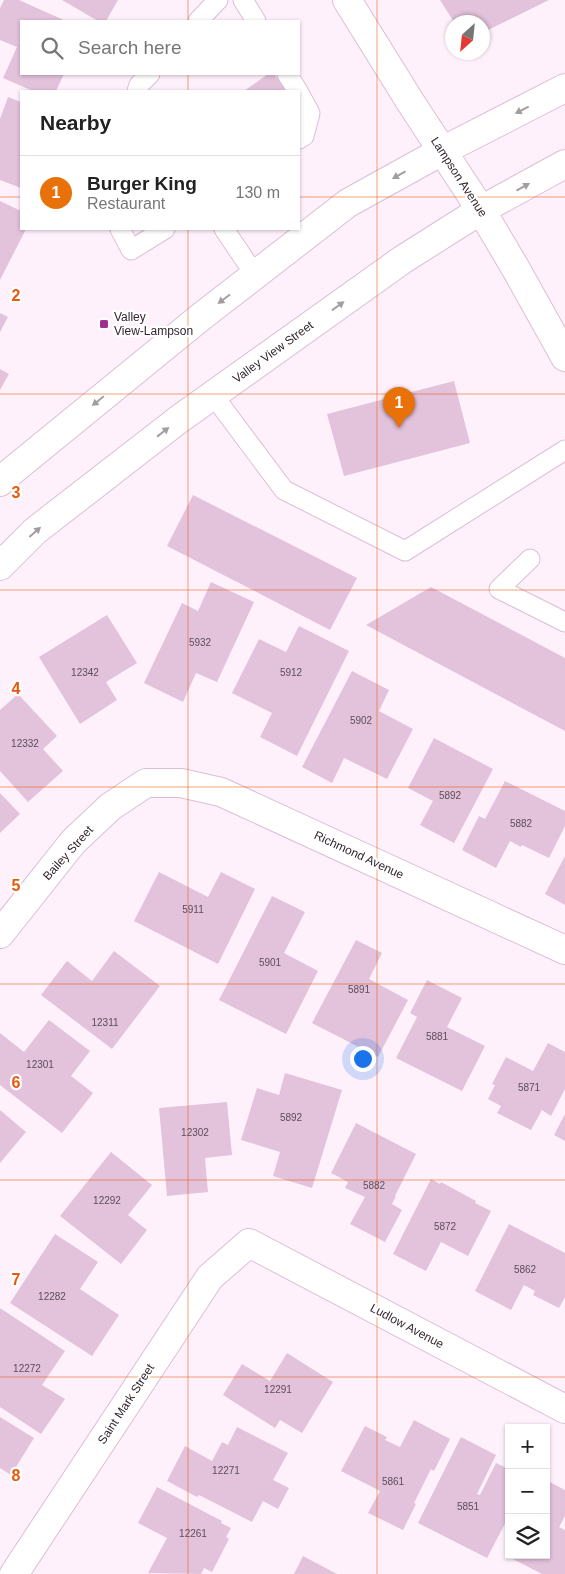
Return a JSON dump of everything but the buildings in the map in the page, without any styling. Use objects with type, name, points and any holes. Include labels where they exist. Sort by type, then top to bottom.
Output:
[{"type":"main road","name":"Lampson Avenue","points":[[347,0],[481,210],[565,358]]},
{"type":"main road","points":[[0,482],[194,322],[348,204],[442,151],[565,88]]},
{"type":"main road","name":"Valley View Street","points":[[0,566],[36,532],[212,395],[402,260],[481,210],[565,164]]},
{"type":"main road","name":"Bailey Street","points":[[0,934],[74,842],[110,807],[146,783]]},
{"type":"main road","name":"Richmond Avenue","points":[[146,783],[180,783],[221,792],[565,950]]},
{"type":"main road","name":"Ludlow Avenue","points":[[249,1243],[565,1409]]},
{"type":"main road","name":"Saint Mark Street","points":[[14,1574],[210,1277],[249,1243]]},
{"type":"main road","points":[[0,1566],[14,1574]]},
{"type":"lane","points":[[199,20],[218,0]]},
{"type":"lane","points":[[243,0],[255,20]]},
{"type":"lane","points":[[137,90],[149,75]]},
{"type":"lane","points":[[288,75],[297,90]]},
{"type":"lane","points":[[300,96],[310,113],[304,136],[300,138]]},
{"type":"lane","points":[[121,230],[131,250],[163,230]]},
{"type":"lane","points":[[225,230],[255,275]]},
{"type":"lane","points":[[212,395],[284,490],[405,551],[565,450]]},
{"type":"lane","points":[[530,559],[500,589],[565,622]]},
{"type":"place","name":"Valley View-Lampson","points":[[104,324]]},
{"type":"place","name":"Burger King","points":[[399,428]]}]
